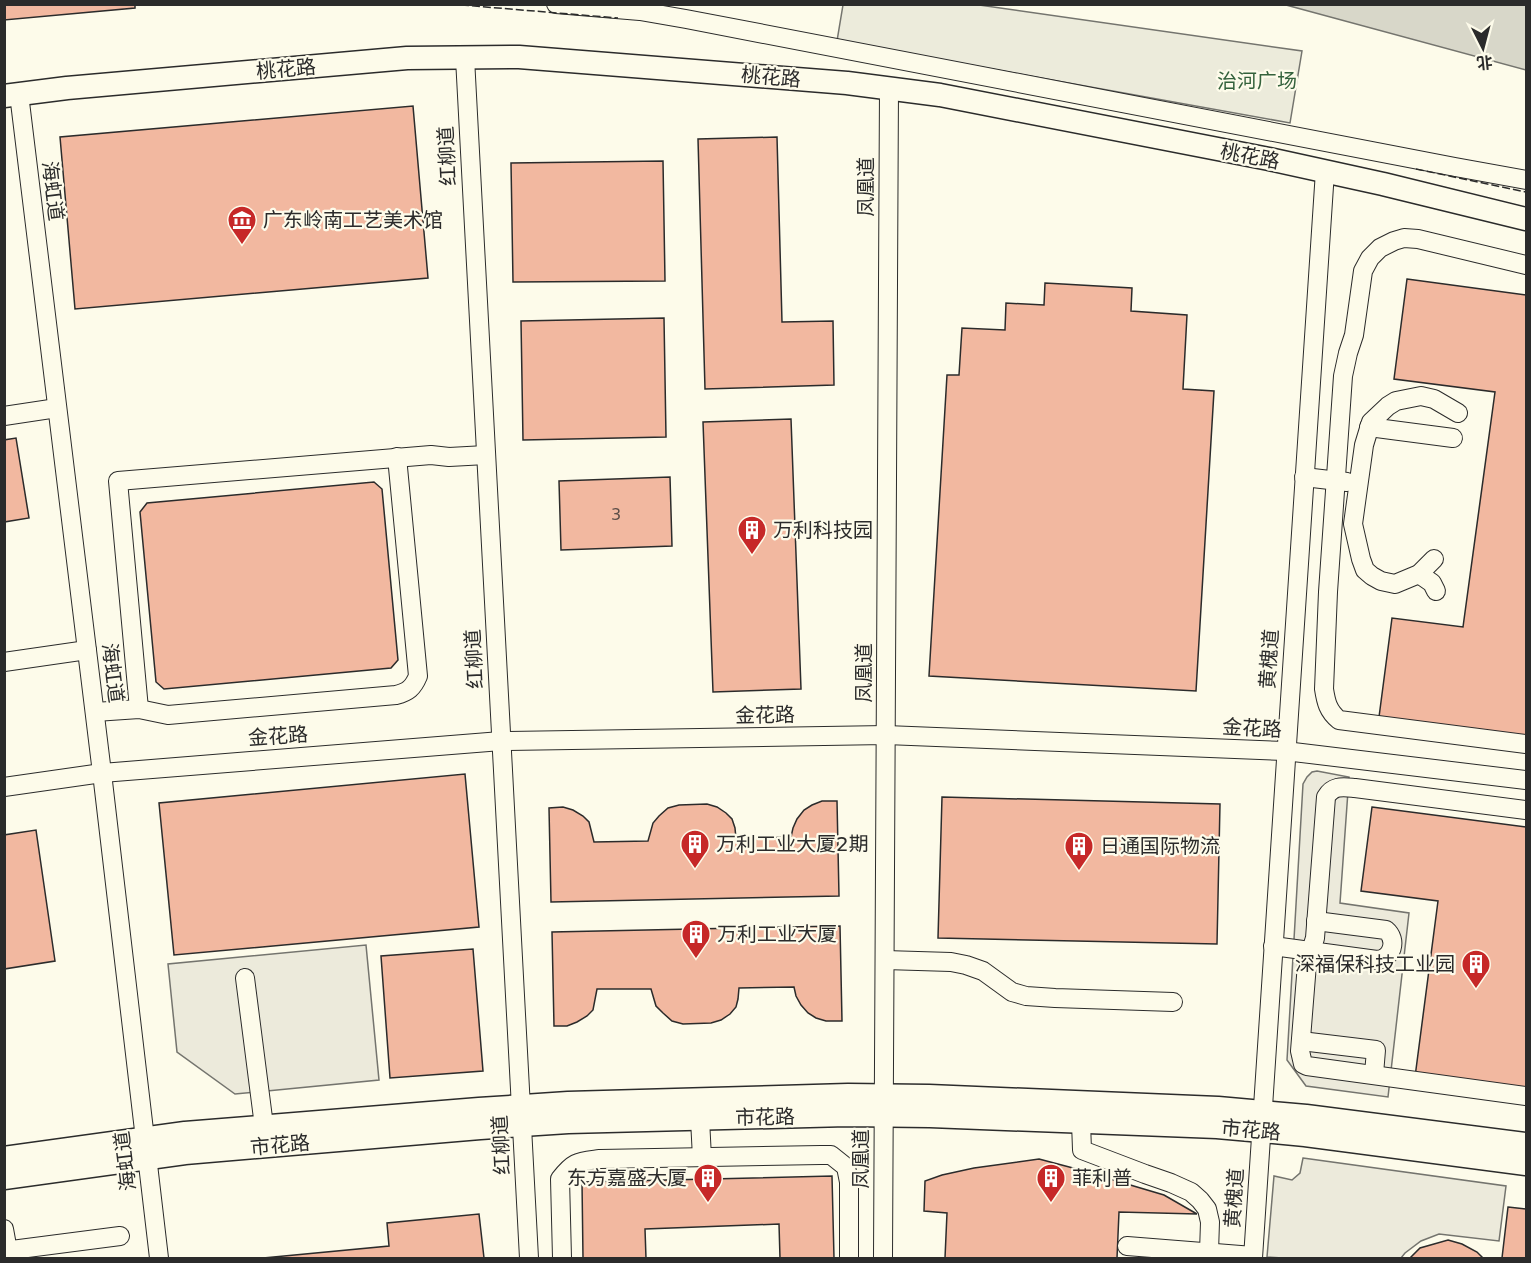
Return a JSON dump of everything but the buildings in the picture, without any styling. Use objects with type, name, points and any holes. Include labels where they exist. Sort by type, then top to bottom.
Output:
[{"type":"main road","name":"桃花路","points":[[12,95],[67,88],[395,59],[519,57],[847,83],[952,97],[1324,171],[1527,219]]},
{"type":"main road","name":"市花路","points":[[4,1158],[146,1148],[208,1151],[522,1115],[580,1102],[848,1095],[930,1116],[1216,1127],[1306,1116],[1527,1144]]},
{"type":"main road","name":"市花路","points":[[4,1178],[146,1148],[185,1133],[264,1126],[522,1115],[568,1122],[847,1115],[929,1096],[1195,1107],[1262,1121],[1305,1135],[1527,1164]]},
{"type":"street","points":[[556,4],[640,11],[686,18],[1527,180]]},
{"type":"street","name":"红柳道","points":[[465,58],[529,1258]]},
{"type":"street","name":"凤凰道","points":[[884,1258],[890,88]]},
{"type":"street","name":"海虹道","points":[[12,95],[57,408],[159,1258]]},
{"type":"street","name":"黄槐道","points":[[1253,1257],[1324,171]]},
{"type":"street","points":[[1527,265],[1418,239],[1404,238],[1380,248],[1370,258],[1363,271],[1354,335],[1343,376],[1328,592],[1324,689],[1326,704],[1339,720],[1527,744]]},
{"type":"street","points":[[1434,559],[1419,574],[1395,584],[1381,581],[1365,570],[1353,524],[1364,445],[1371,422],[1396,401],[1421,396],[1434,399],[1458,413]]},
{"type":"street","points":[[4,416],[57,408]]},
{"type":"street","points":[[1369,427],[1453,438]]},
{"type":"street","points":[[139,709],[118,481],[431,454],[449,457],[486,455]]},
{"type":"street","points":[[95,712],[139,709],[168,715],[396,695],[407,692],[414,686],[418,676],[397,457]]},
{"type":"street","points":[[1304,477],[1358,483]]},
{"type":"street","points":[[1419,574],[1432,584],[1436,591]]},
{"type":"street","points":[[4,662],[87,650]]},
{"type":"street","name":"金花路","points":[[4,787],[102,772],[501,741],[886,735],[1286,751],[1527,780]]},
{"type":"street","points":[[1527,810],[1355,788],[1336,787],[1331,790],[1326,797],[1315,938],[1307,964],[1300,1055],[1307,1066],[1527,1095]]},
{"type":"street","points":[[1273,946],[1377,960],[1387,957],[1392,947],[1390,934],[1386,930],[1316,921]]},
{"type":"street","points":[[885,960],[951,962],[966,965],[982,971],[1012,992],[1026,996],[1173,1002]]},
{"type":"street","points":[[245,978],[264,1126]]},
{"type":"street","points":[[1301,1041],[1376,1050],[1374,1074]]},
{"type":"street","points":[[700,1119],[702,1158]]},
{"type":"street","points":[[1081,1122],[1082,1150],[1171,1183],[1191,1192],[1200,1200],[1207,1209],[1210,1222],[1209,1252]]},
{"type":"street","points":[[562,1258],[560,1179],[568,1168],[579,1161],[821,1155],[831,1155],[846,1167],[849,1182],[849,1258]]},
{"type":"street","points":[[4,1229],[6,1251],[120,1236]]},
{"type":"street","points":[[1127,1246],[1177,1254],[1209,1252],[1253,1257]]},
{"type":"green space","name":"治河广场","points":[[972,4],[1302,51],[1290,123],[837,41],[843,5]]},
{"type":"shaded area","points":[[1286,5],[1526,5],[1526,70]]},
{"type":"shaded area","points":[[1312,772],[1349,777],[1340,903],[1409,913],[1388,1097],[1306,1086],[1287,1060],[1303,784]]},
{"type":"shaded area","points":[[366,945],[379,1080],[235,1094],[177,1052],[168,964]]},
{"type":"shaded area","points":[[1303,1158],[1506,1186],[1499,1241],[1439,1234],[1421,1241],[1401,1258],[1267,1257],[1274,1176],[1292,1180],[1300,1173]]},
{"type":"fence","points":[[450,4],[618,18]]},
{"type":"fence","points":[[1416,169],[1526,192]]},
{"type":"place","name":"广东岭南工艺美术馆","points":[[242,246]]},
{"type":"place","name":"万利科技园","points":[[752,556]]},
{"type":"place","name":"万利工业大厦2期","points":[[695,870]]},
{"type":"place","name":"日通国际物流","points":[[1079,872]]},
{"type":"place","name":"万利工业大厦","points":[[696,960]]},
{"type":"place","name":"深福保科技工业园","points":[[1476,990]]},
{"type":"place","name":"东方嘉盛大厦","points":[[708,1204]]},
{"type":"place","name":"菲利普","points":[[1051,1204]]}]
